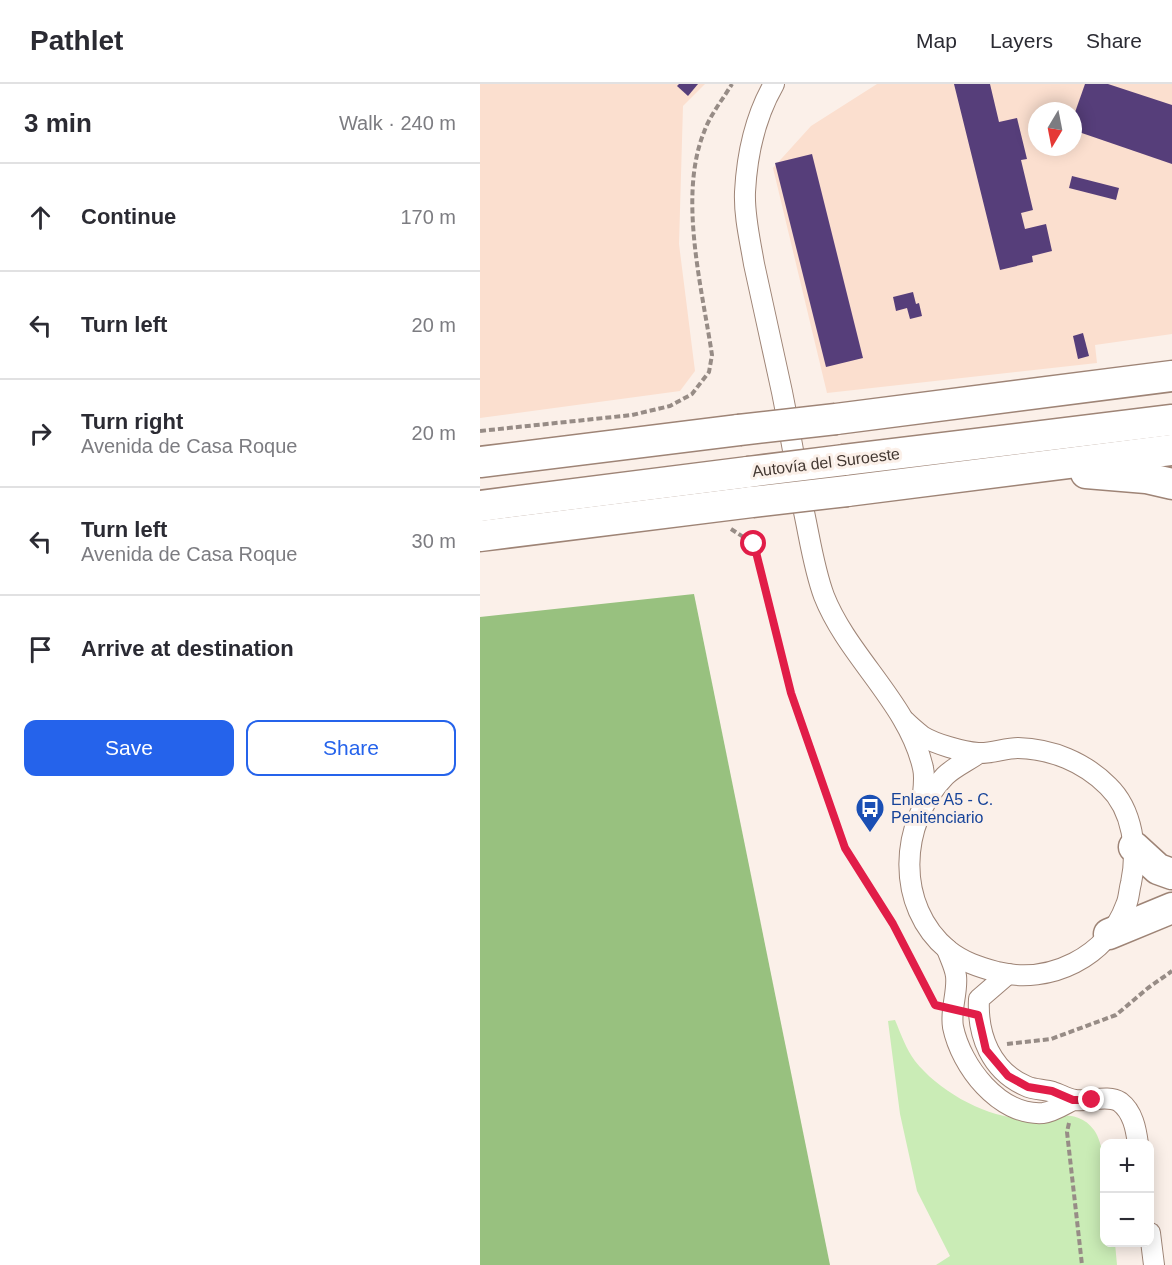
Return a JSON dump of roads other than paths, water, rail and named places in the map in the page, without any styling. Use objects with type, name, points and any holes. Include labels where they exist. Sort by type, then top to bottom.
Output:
[{"type":"highway","points":[[480,462],[1172,376]]},
{"type":"highway","name":"Autovía del Suroeste","points":[[480,506],[1172,420]]},
{"type":"highway","points":[[480,536],[1172,450]]},
{"type":"highway","points":[[1038,468],[1069,473],[1104,473],[1146,478],[1172,484]]},
{"type":"highway","points":[[1134,847],[1158,869],[1172,874]]},
{"type":"highway","points":[[1109,934],[1172,908]]},
{"type":"street","points":[[774,84],[757,118],[751,144],[745,194],[746,221],[782,390],[813,561],[824,596],[856,653],[904,721],[917,748],[924,770],[922,808],[909,847],[909,887],[926,924],[947,949],[974,966],[1008,974],[1032,976],[1059,970],[1093,950],[1109,934],[1126,906],[1132,876],[1134,847],[1128,817],[1109,787],[1077,762],[1051,752],[1017,748],[979,753],[952,748],[923,736],[904,721]]},
{"type":"street","points":[[922,808],[946,776],[979,753]]},
{"type":"street","points":[[947,949],[956,977],[954,1029],[962,1056],[982,1084],[1014,1108],[1044,1113],[1073,1100],[1106,1098],[1120,1102],[1133,1118],[1137,1139]]},
{"type":"street","points":[[1008,974],[979,999],[978,1015],[986,1050],[1008,1076],[1028,1087],[1052,1091],[1073,1100]]},
{"type":"street","points":[[1151,1247],[1154,1265]]},
{"type":"place","name":"Enlace A5 - C. Penitenciario","points":[[870,834]]}]
